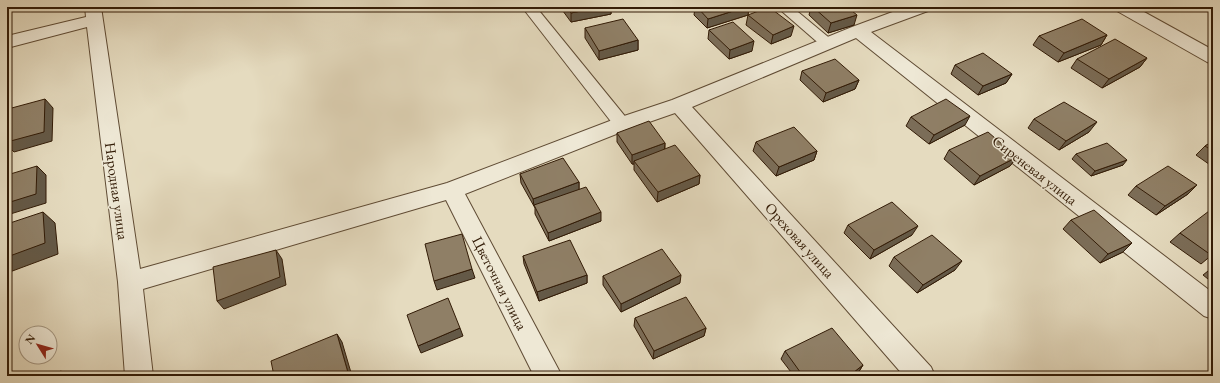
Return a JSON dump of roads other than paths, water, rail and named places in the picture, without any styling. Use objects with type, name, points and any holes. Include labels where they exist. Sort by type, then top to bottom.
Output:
[{"type":"street","points":[[130,282],[452,190],[622,124],[679,105],[858,31],[922,7]]},
{"type":"street","points":[[1123,7],[1213,58]]},
{"type":"street","points":[[7,42],[93,14]]},
{"type":"street","name":"Народная улица","points":[[93,14],[130,282],[139,376]]},
{"type":"street","name":"Сиреневая улица","points":[[858,31],[1213,308]]},
{"type":"street","name":"Ореховая улица","points":[[679,105],[921,376]]},
{"type":"street","name":"Цветочная улица","points":[[452,190],[548,376]]},
{"type":"lane","points":[[529,7],[622,124]]},
{"type":"lane","points":[[784,7],[828,44]]}]
